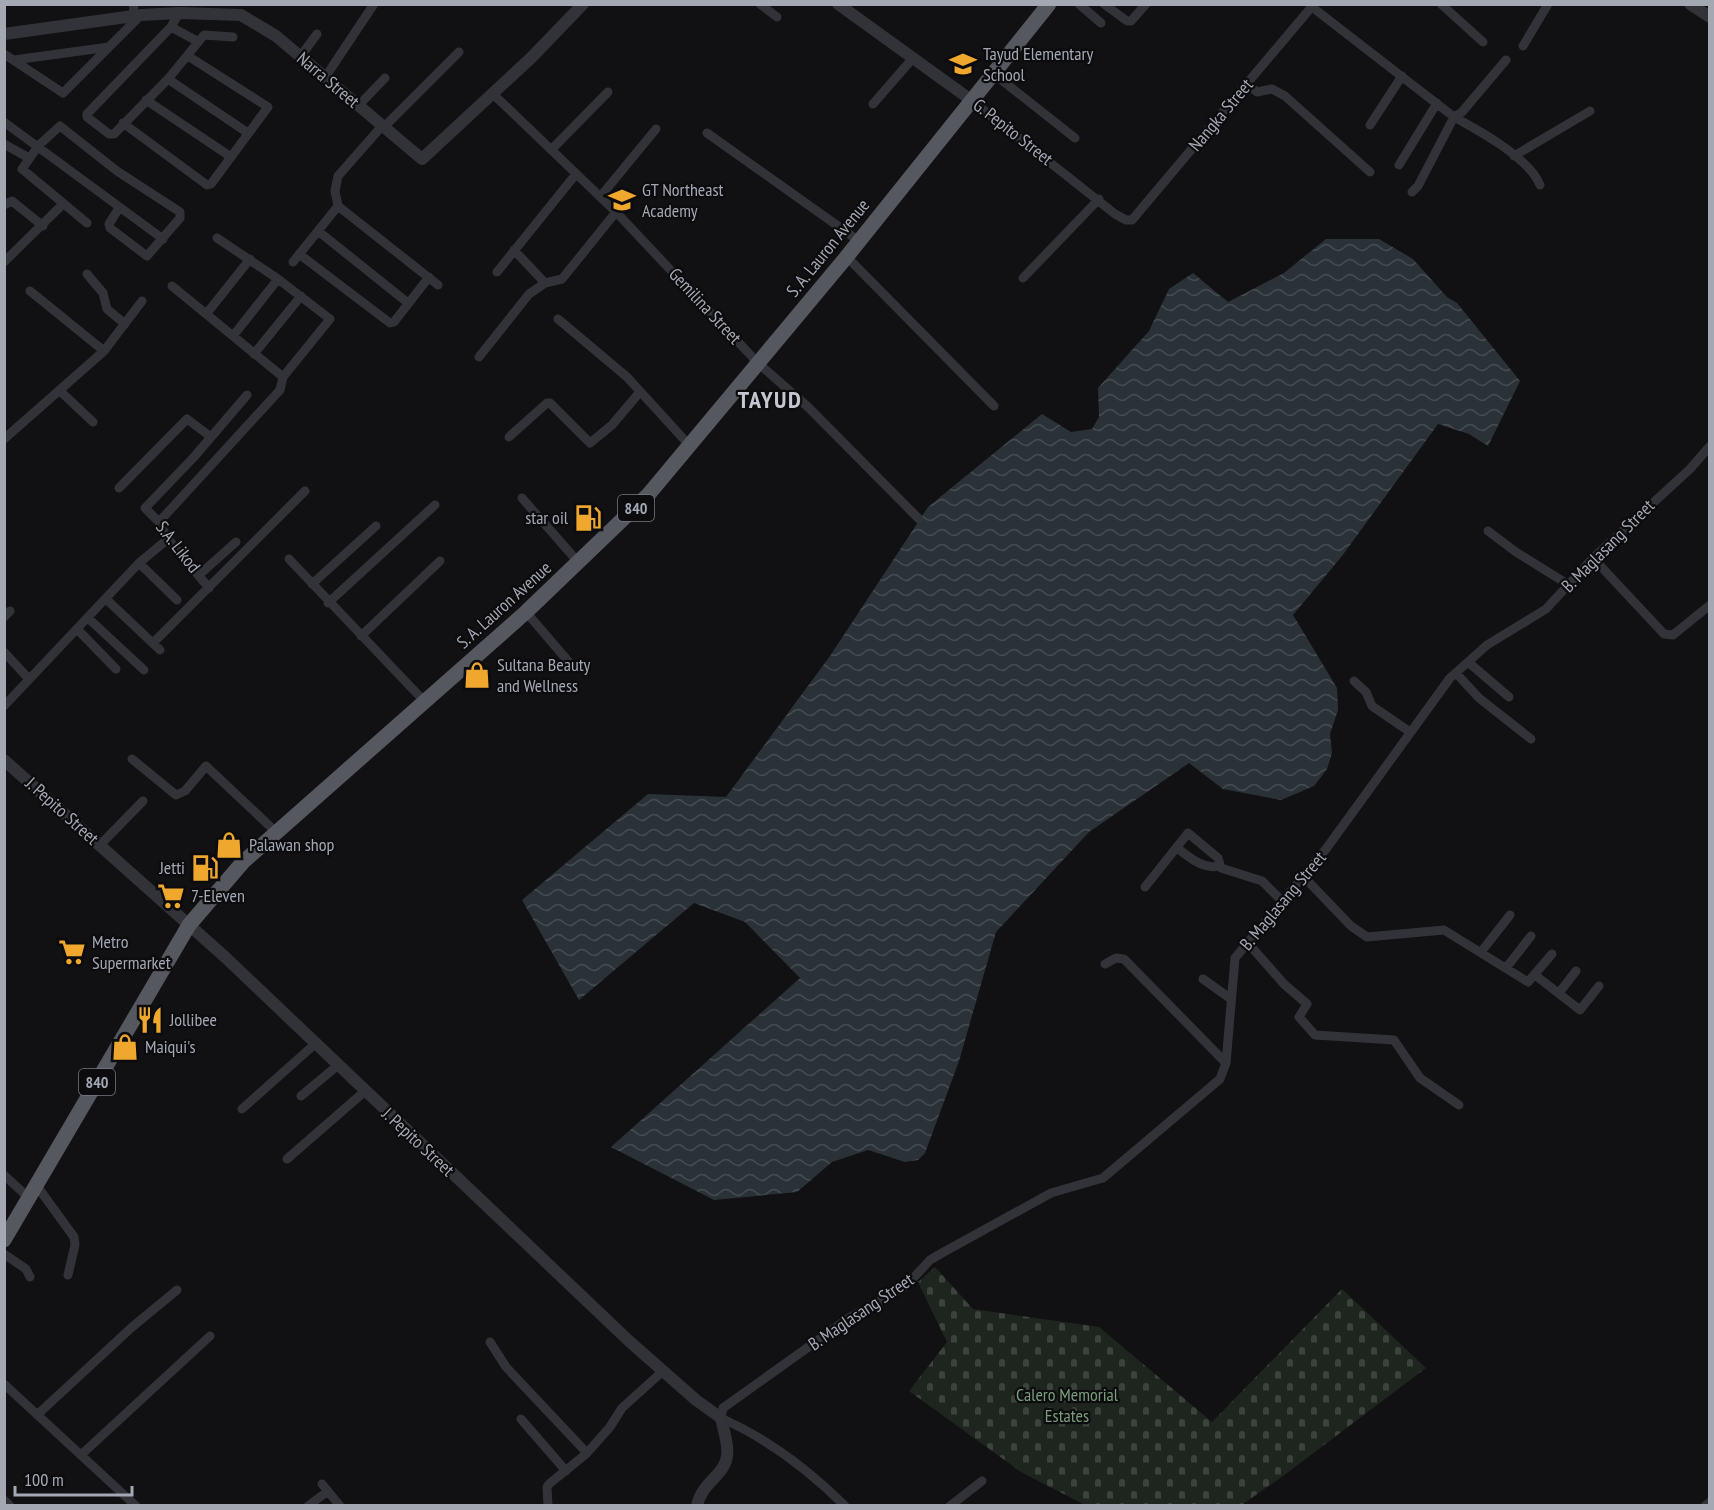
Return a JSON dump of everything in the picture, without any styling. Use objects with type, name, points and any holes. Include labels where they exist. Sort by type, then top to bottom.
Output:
[{"type":"highway","name":"S. A. Lauron Avenue","points":[[4,1240],[189,925],[243,862],[526,612],[648,495],[847,257],[1048,4]]},
{"type":"street","points":[[326,76],[374,4]]},
{"type":"street","name":"Narra Street","points":[[4,34],[136,12],[179,13],[223,9],[241,15],[276,36],[422,159],[532,57],[583,4]]},
{"type":"street","points":[[760,4],[777,17]]},
{"type":"street","name":"G. Pepito Street","points":[[838,4],[971,100],[1126,220]]},
{"type":"street","points":[[1078,4],[1101,23]]},
{"type":"street","points":[[1104,4],[1127,21],[1131,21],[1146,4]]},
{"type":"street","points":[[1441,4],[1483,42]]},
{"type":"street","points":[[1523,46],[1548,4]]},
{"type":"street","points":[[1690,4],[1710,17]]},
{"type":"street","points":[[1313,6],[1454,117],[1476,128],[1531,169],[1540,185]]},
{"type":"street","name":"Nangka Street","points":[[1126,220],[1137,218],[1313,6]]},
{"type":"street","points":[[4,54],[63,93],[109,48],[136,12]]},
{"type":"street","points":[[179,13],[171,27],[86,115],[111,135],[168,80],[204,35],[233,37]]},
{"type":"street","points":[[171,27],[198,41]]},
{"type":"street","points":[[300,57],[318,34]]},
{"type":"street","points":[[14,60],[109,48]]},
{"type":"street","points":[[438,285],[338,206],[335,191],[338,176],[382,127],[459,52]]},
{"type":"street","points":[[123,123],[207,184],[212,184],[267,106],[188,56]]},
{"type":"street","points":[[873,104],[913,58]]},
{"type":"street","points":[[1412,192],[1418,186],[1454,117],[1462,112],[1506,60]]},
{"type":"street","points":[[994,74],[1075,138]]},
{"type":"street","points":[[1370,125],[1402,76]]},
{"type":"street","points":[[359,105],[385,78]]},
{"type":"street","points":[[168,80],[248,133]]},
{"type":"street","points":[[1247,84],[1257,92],[1272,89],[1285,96],[1370,172]]},
{"type":"street","points":[[551,150],[608,92]]},
{"type":"street","name":"Gemilina Street","points":[[492,93],[616,212],[758,363],[808,407],[919,519]]},
{"type":"street","points":[[146,100],[231,157]]},
{"type":"street","points":[[1399,165],[1437,104]]},
{"type":"street","points":[[1514,156],[1590,111]]},
{"type":"street","points":[[4,122],[163,238]]},
{"type":"street","points":[[87,223],[23,171],[22,167],[29,158],[58,127],[63,126],[117,171],[180,212],[180,218],[147,256],[110,228],[109,224],[119,208]]},
{"type":"street","points":[[600,197],[656,129]]},
{"type":"street","points":[[707,133],[859,241]]},
{"type":"street","points":[[4,144],[29,158]]},
{"type":"street","points":[[497,272],[576,174]]},
{"type":"street","points":[[1023,278],[1099,199]]},
{"type":"street","points":[[4,205],[12,201],[43,226]]},
{"type":"street","points":[[4,262],[63,204]]},
{"type":"street","points":[[338,206],[296,258],[388,322],[394,322],[429,277]]},
{"type":"street","points":[[479,357],[529,294],[545,283],[562,279],[616,212]]},
{"type":"street","points":[[318,231],[408,303]]},
{"type":"street","points":[[159,522],[280,390],[283,377],[330,319],[278,279],[217,238]]},
{"type":"street","points":[[514,250],[545,283]]},
{"type":"street","points":[[847,257],[994,406]]},
{"type":"street","points":[[207,313],[250,259]]},
{"type":"street","points":[[87,274],[103,293],[107,309],[125,324]]},
{"type":"street","points":[[233,336],[278,279]]},
{"type":"street","points":[[172,286],[283,377]]},
{"type":"street","points":[[30,291],[104,351]]},
{"type":"street","points":[[254,354],[301,296]]},
{"type":"street","points":[[4,439],[104,351],[142,301]]},
{"type":"street","points":[[558,320],[627,377],[639,393],[690,446]]},
{"type":"street","points":[[59,390],[93,422]]},
{"type":"street","points":[[509,437],[547,403],[550,403],[590,443],[612,425],[639,393]]},
{"type":"street","points":[[119,488],[187,419],[211,437],[247,394]]},
{"type":"street","name":"S.A. Likod","points":[[209,588],[168,538],[159,522],[145,508],[211,437]]},
{"type":"street","name":"B. Maglasang Street","points":[[721,1418],[727,1404],[849,1318],[906,1286],[930,1260],[1051,1193],[1077,1187],[1108,1174],[1220,1079],[1226,1063],[1235,958],[1246,942],[1326,849],[1410,732],[1456,673],[1487,645],[1546,609],[1593,558],[1690,469],[1710,446]]},
{"type":"street","points":[[106,599],[157,646],[209,588],[305,491]]},
{"type":"street","points":[[522,498],[579,563]]},
{"type":"street","points":[[328,603],[435,505]]},
{"type":"street","points":[[312,584],[376,526]]},
{"type":"street","points":[[1488,531],[1516,552],[1569,585]]},
{"type":"street","points":[[4,706],[140,563],[168,538]]},
{"type":"street","points":[[199,575],[236,542]]},
{"type":"street","points":[[1593,558],[1664,634],[1672,635],[1710,604]]},
{"type":"street","points":[[289,559],[328,603],[425,702]]},
{"type":"street","points":[[361,636],[440,561]]},
{"type":"street","points":[[140,563],[177,600]]},
{"type":"street","points":[[526,612],[574,668]]},
{"type":"street","points":[[88,618],[144,670]]},
{"type":"street","points":[[77,629],[116,669]]},
{"type":"street","points":[[4,652],[29,679]]},
{"type":"street","points":[[1468,662],[1509,697]]},
{"type":"street","points":[[1456,673],[1479,698],[1531,739]]},
{"type":"street","points":[[1354,681],[1366,692],[1372,706],[1410,732]]},
{"type":"street","points":[[132,759],[176,795],[184,790],[206,766],[276,832]]},
{"type":"street","name":"J. Pepito Street","points":[[4,760],[189,925],[663,1371],[721,1418],[757,1434],[782,1451],[845,1506]]},
{"type":"street","points":[[100,845],[143,801]]},
{"type":"street","points":[[1145,887],[1188,833],[1218,858],[1218,866]]},
{"type":"street","points":[[1177,848],[1197,862],[1210,867],[1218,866],[1228,872],[1262,881],[1281,900]]},
{"type":"street","points":[[1303,876],[1351,926],[1367,937],[1444,930],[1528,982],[1552,954]]},
{"type":"street","points":[[1481,952],[1510,915]]},
{"type":"street","points":[[1506,968],[1531,936]]},
{"type":"street","points":[[1246,942],[1284,984],[1306,1004],[1299,1017],[1315,1035],[1351,1035],[1394,1040],[1420,1078],[1459,1106]]},
{"type":"street","points":[[1105,964],[1116,958],[1124,959],[1226,1063]]},
{"type":"street","points":[[1559,993],[1576,971]]},
{"type":"street","points":[[1534,975],[1580,1010],[1599,986]]},
{"type":"street","points":[[1203,979],[1231,999]]},
{"type":"street","points":[[242,1110],[315,1044]]},
{"type":"street","points":[[301,1096],[337,1066]]},
{"type":"street","points":[[287,1159],[364,1092]]},
{"type":"street","points":[[4,1175],[34,1192],[74,1237],[75,1245],[68,1275]]},
{"type":"street","points":[[4,1254],[26,1269],[30,1277]]},
{"type":"street","points":[[38,1415],[131,1328],[177,1290]]},
{"type":"street","points":[[82,1454],[210,1336]]},
{"type":"street","points":[[490,1342],[506,1367],[587,1452]]},
{"type":"street","points":[[548,1506],[547,1487],[587,1452],[610,1427],[622,1408],[663,1371]]},
{"type":"street","points":[[4,1384],[136,1506]]},
{"type":"street","points":[[697,1506],[703,1488],[724,1465],[727,1457],[721,1418]]},
{"type":"street","points":[[521,1419],[566,1471]]},
{"type":"street","points":[[950,1506],[982,1481]]},
{"type":"street","points":[[308,1506],[325,1487],[340,1506]]},
{"type":"street","points":[[4,1500],[9,1505]]},
{"type":"street","points":[[1705,1506],[1709,1502]]},
{"type":"green space","name":"Calero Memorial Estates","points":[[935,1267],[973,1309],[1099,1327],[1212,1422],[1342,1289],[1426,1368],[1240,1506],[1085,1505],[1021,1472],[909,1391],[947,1342],[918,1282]]},
{"type":"water","points":[[1326,239],[1379,239],[1413,259],[1447,297],[1457,303],[1520,381],[1488,446],[1469,434],[1438,424],[1342,556],[1293,615],[1337,688],[1338,710],[1330,734],[1332,753],[1327,769],[1314,786],[1281,800],[1223,789],[1189,763],[1089,832],[996,932],[959,1061],[925,1153],[918,1160],[905,1162],[868,1150],[832,1162],[797,1192],[714,1200],[611,1147],[800,978],[745,922],[694,903],[579,1000],[522,900],[648,794],[726,797],[830,656],[928,507],[1042,414],[1071,432],[1092,429],[1099,417],[1098,388],[1149,331],[1169,289],[1193,273],[1228,302],[1284,273]]},
{"type":"place","name":"Tayud Elementary School","points":[[963,64]]},
{"type":"place","name":"GT Northeast Academy","points":[[622,200]]},
{"type":"place","name":"star oil","points":[[588,518]]},
{"type":"place","name":"Sultana Beauty and Wellness","points":[[477,675]]},
{"type":"place","name":"Palawan shop","points":[[229,845]]},
{"type":"place","name":"Jetti","points":[[205,868]]},
{"type":"place","name":"7-Eleven","points":[[171,896]]},
{"type":"place","name":"Metro Supermarket","points":[[72,952]]},
{"type":"place","name":"Jollibee","points":[[150,1020]]},
{"type":"place","name":"Maiqui's","points":[[125,1047]]},
{"type":"district","name":"TAYUD","points":[[770,400]]}]
